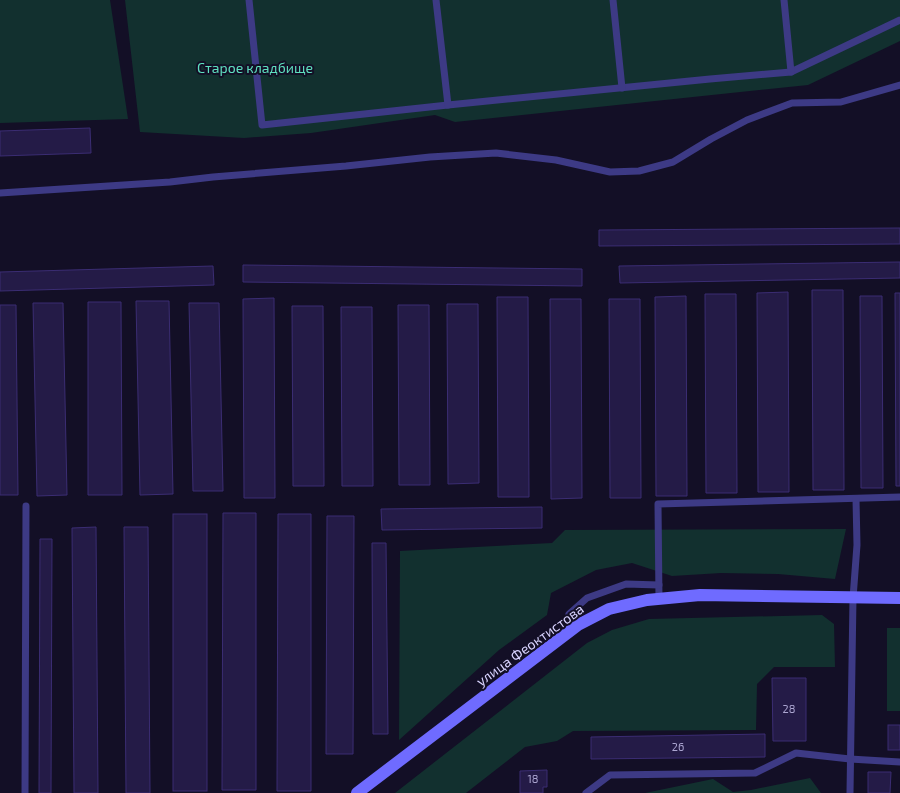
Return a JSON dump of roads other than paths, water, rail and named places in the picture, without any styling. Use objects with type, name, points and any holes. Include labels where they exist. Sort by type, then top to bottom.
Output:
[{"type":"street","name":"улица Феоктистова","points":[[357,793],[578,625],[609,609],[647,600],[700,595],[900,598]]},
{"type":"lane","points":[[249,0],[262,125],[792,72],[900,20]]},
{"type":"lane","points":[[436,0],[448,105]]},
{"type":"lane","points":[[613,0],[622,88]]},
{"type":"lane","points":[[784,0],[792,72]]},
{"type":"lane","points":[[0,193],[170,182],[430,157],[496,153],[556,160],[610,172],[639,170],[673,162],[747,120],[792,103],[842,102],[900,85]]},
{"type":"lane","points":[[659,599],[658,504],[900,497]]},
{"type":"lane","points":[[850,793],[856,498]]},
{"type":"lane","points":[[25,793],[26,506]]},
{"type":"lane","points":[[569,614],[587,598],[626,584],[659,585]]},
{"type":"lane","points":[[586,793],[610,775],[756,773],[796,754],[900,762]]},
{"type":"park label","name":"Старое кладбище","points":[[255,68]]}]
